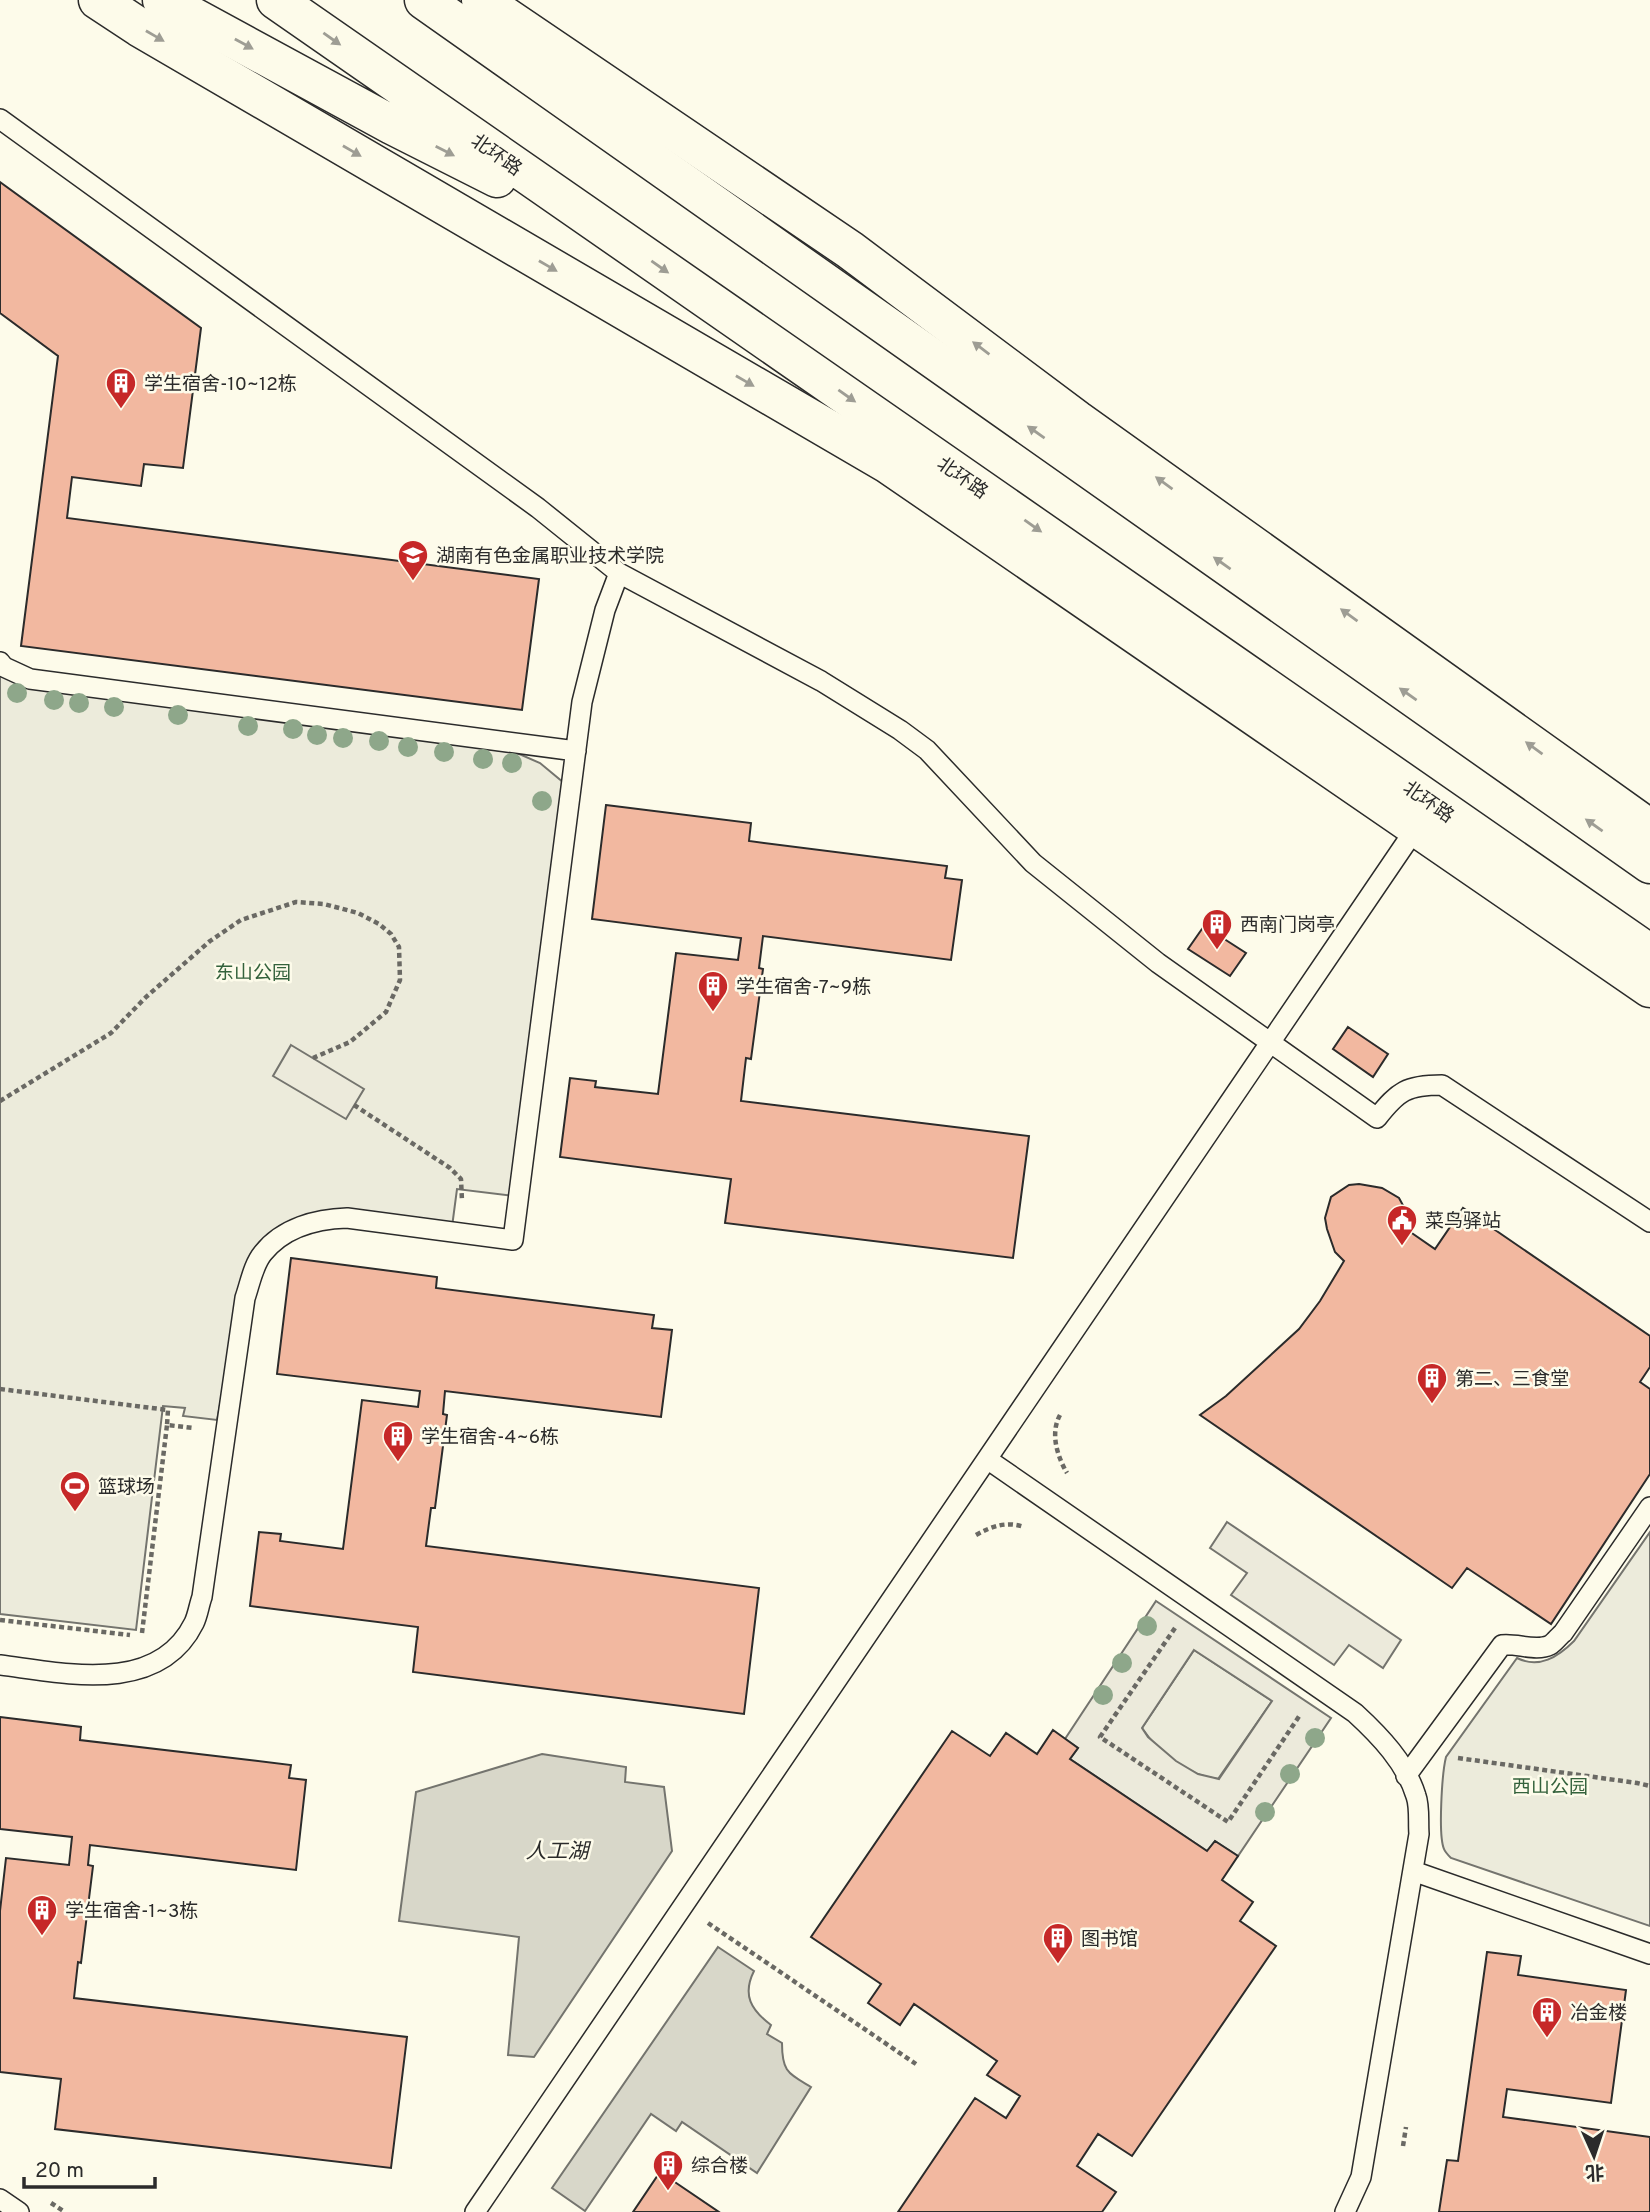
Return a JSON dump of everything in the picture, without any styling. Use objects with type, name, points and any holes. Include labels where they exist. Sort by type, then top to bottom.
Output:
[{"type":"main road","points":[[98,0],[163,41],[888,464],[1650,988]]},
{"type":"main road","points":[[162,0],[392,125],[628,244]]},
{"type":"main road","name":"北环路","points":[[276,0],[1650,954]]},
{"type":"main road","points":[[424,0],[1650,864]]},
{"type":"main road","points":[[458,0],[552,91]]},
{"type":"main road","points":[[481,0],[850,250],[1077,420],[1650,829]]},
{"type":"lane","points":[[0,119],[527,500],[619,573],[821,681],[918,743],[1033,863],[1158,963],[1377,1118],[1389,1103],[1406,1089],[1442,1085],[1650,1222]]},
{"type":"lane","points":[[0,1665],[109,1676],[136,1670],[157,1661],[178,1645],[194,1623],[202,1597],[245,1298],[262,1253],[280,1238],[300,1226],[324,1219],[346,1218],[513,1240],[582,702],[605,610],[619,573]]},
{"type":"lane","points":[[0,662],[4,667],[30,679],[576,751]]},
{"type":"lane","points":[[475,2212],[1416,828]]},
{"type":"lane","points":[[987,1459],[1355,1713],[1381,1737],[1417,1797],[1419,1834],[1361,2177],[1345,2212]]},
{"type":"lane","points":[[1406,1776],[1502,1644],[1549,1646],[1563,1633],[1650,1507]]},
{"type":"lane","points":[[1413,1871],[1650,1954]]},
{"type":"lane","points":[[0,2199],[19,2212]]},
{"type":"path","points":[[0,1101],[111,1033],[146,997],[210,941],[241,920],[296,902],[324,904],[359,913],[379,923],[391,934],[399,947],[400,980],[386,1012],[350,1042],[313,1058]]},
{"type":"path","points":[[354,1105],[450,1168],[461,1180],[463,1197],[456,1233]]},
{"type":"path","points":[[0,1389],[168,1410],[141,1637],[0,1620]]},
{"type":"path","points":[[1064,1408],[1057,1420],[1055,1438],[1062,1464],[1073,1482]]},
{"type":"path","points":[[167,1425],[226,1432]]},
{"type":"path","points":[[969,1542],[977,1534],[1002,1524],[1014,1524],[1030,1529]]},
{"type":"path","points":[[1193,1601],[1100,1737],[1228,1822],[1318,1689]]},
{"type":"path","points":[[1423,1753],[1650,1786]]},
{"type":"path","points":[[708,1923],[916,2064]]},
{"type":"green space","name":"东山公园","points":[[0,675],[32,687],[517,753],[540,763],[564,783],[514,1196],[457,1189],[452,1227],[298,1222],[241,1299],[217,1420],[183,1416],[185,1408],[163,1406],[136,1630],[0,1614]]},
{"type":"green space","name":"西山公园","points":[[1650,1532],[1650,1926],[1451,1858],[1442,1842],[1441,1818],[1446,1757],[1517,1658],[1533,1662],[1548,1660],[1574,1641]]},
{"type":"green space","points":[[1194,1650],[1272,1701],[1218,1779],[1185,1768],[1156,1746],[1142,1728]]},
{"type":"shaded area","points":[[291,1045],[364,1089],[346,1119],[273,1076]]},
{"type":"shaded area","points":[[1227,1522],[1401,1640],[1383,1668],[1349,1645],[1334,1665],[1231,1595],[1247,1573],[1210,1548]]},
{"type":"shaded area","points":[[1156,1601],[1331,1718],[1238,1856],[1215,1841],[1207,1851],[1070,1759],[1078,1748],[1065,1739]],"holes":[[[1194,1650],[1272,1701],[1219,1779],[1198,1774],[1176,1761],[1148,1737],[1142,1728]]]},
{"type":"water","name":"人工湖","points":[[542,1754],[626,1767],[625,1782],[664,1787],[672,1851],[534,2057],[508,2055],[519,1937],[399,1921],[416,1792]]},
{"type":"water","points":[[718,1947],[754,1971],[749,1987],[750,2001],[758,2014],[771,2025],[767,2034],[782,2043],[783,2060],[788,2071],[811,2087],[757,2173],[682,2122],[676,2131],[651,2114],[585,2211],[552,2188]]},
{"type":"building","name":"学生宿舍-10~12栋","points":[[0,182],[201,328],[183,468],[144,464],[141,486],[72,477],[67,518],[539,579],[522,710],[21,646],[58,356],[0,313]]},
{"type":"building","name":"学生宿舍-7~9栋","points":[[606,805],[751,823],[749,841],[947,866],[945,878],[962,880],[951,960],[763,936],[759,968],[763,969],[751,1059],[746,1058],[741,1101],[1029,1136],[1013,1258],[725,1223],[731,1179],[560,1157],[570,1078],[596,1081],[595,1087],[658,1094],[676,953],[738,960],[741,938],[592,919]]},
{"type":"building","name":"西南门岗亭","points":[[1204,926],[1246,953],[1230,976],[1188,949]]},
{"type":"building","points":[[1348,1027],[1388,1054],[1373,1077],[1333,1049]]},
{"type":"building","name":"第二、三食堂","points":[[1349,1185],[1382,1188],[1399,1198],[1405,1209],[1406,1229],[1435,1249],[1463,1208],[1650,1336],[1650,1367],[1640,1382],[1650,1389],[1650,1474],[1551,1624],[1467,1568],[1452,1588],[1200,1415],[1226,1396],[1299,1329],[1320,1301],[1344,1261],[1335,1252],[1327,1229],[1325,1218],[1331,1197]]},
{"type":"building","name":"学生宿舍-4~6栋","points":[[291,1258],[437,1277],[436,1288],[654,1315],[652,1328],[672,1330],[661,1417],[445,1391],[443,1414],[447,1415],[435,1508],[431,1508],[426,1546],[759,1588],[744,1714],[413,1672],[418,1627],[250,1606],[259,1532],[281,1534],[280,1541],[343,1549],[362,1400],[418,1407],[420,1391],[277,1374]]},
{"type":"building","name":"学生宿舍-1~3栋","points":[[0,1717],[81,1727],[80,1740],[291,1765],[289,1778],[306,1780],[296,1870],[90,1845],[88,1865],[93,1866],[74,1998],[407,2037],[391,2168],[55,2129],[61,2079],[0,2072],[0,1911],[6,1858],[69,1865],[72,1837],[0,1829]]},
{"type":"building","name":"图书馆","points":[[1053,1730],[1078,1748],[1070,1759],[1207,1851],[1215,1841],[1238,1856],[1222,1880],[1253,1902],[1240,1921],[1276,1946],[1132,2156],[1098,2134],[1077,2166],[1116,2192],[1102,2212],[898,2212],[975,2098],[1006,2118],[1020,2096],[987,2075],[997,2061],[914,2004],[900,2025],[868,2003],[881,1984],[811,1937],[952,1731],[990,1756],[1006,1733],[1037,1754]]},
{"type":"building","name":"冶金楼","points":[[1487,1952],[1521,1956],[1518,1975],[1626,1990],[1611,2103],[1507,2089],[1503,2117],[1650,2137],[1650,2212],[1439,2212],[1447,2160],[1458,2161]]},
{"type":"building","name":"综合楼","points":[[660,2172],[719,2212],[633,2212]]},
{"type":"place","name":"学生宿舍-10~12栋","points":[[121,410]]},
{"type":"place","name":"湖南有色金属职业技术学院","points":[[413,582]]},
{"type":"place","name":"西南门岗亭","points":[[1217,951]]},
{"type":"place","name":"学生宿舍-7~9栋","points":[[713,1013]]},
{"type":"place","name":"菜鸟驿站","points":[[1402,1247]]},
{"type":"place","name":"第二、三食堂","points":[[1432,1405]]},
{"type":"place","name":"学生宿舍-4~6栋","points":[[398,1463]]},
{"type":"place","name":"篮球场","points":[[75,1513]]},
{"type":"place","name":"学生宿舍-1~3栋","points":[[42,1937]]},
{"type":"place","name":"图书馆","points":[[1058,1965]]},
{"type":"place","name":"冶金楼","points":[[1547,2039]]},
{"type":"place","name":"综合楼","points":[[668,2192]]}]
